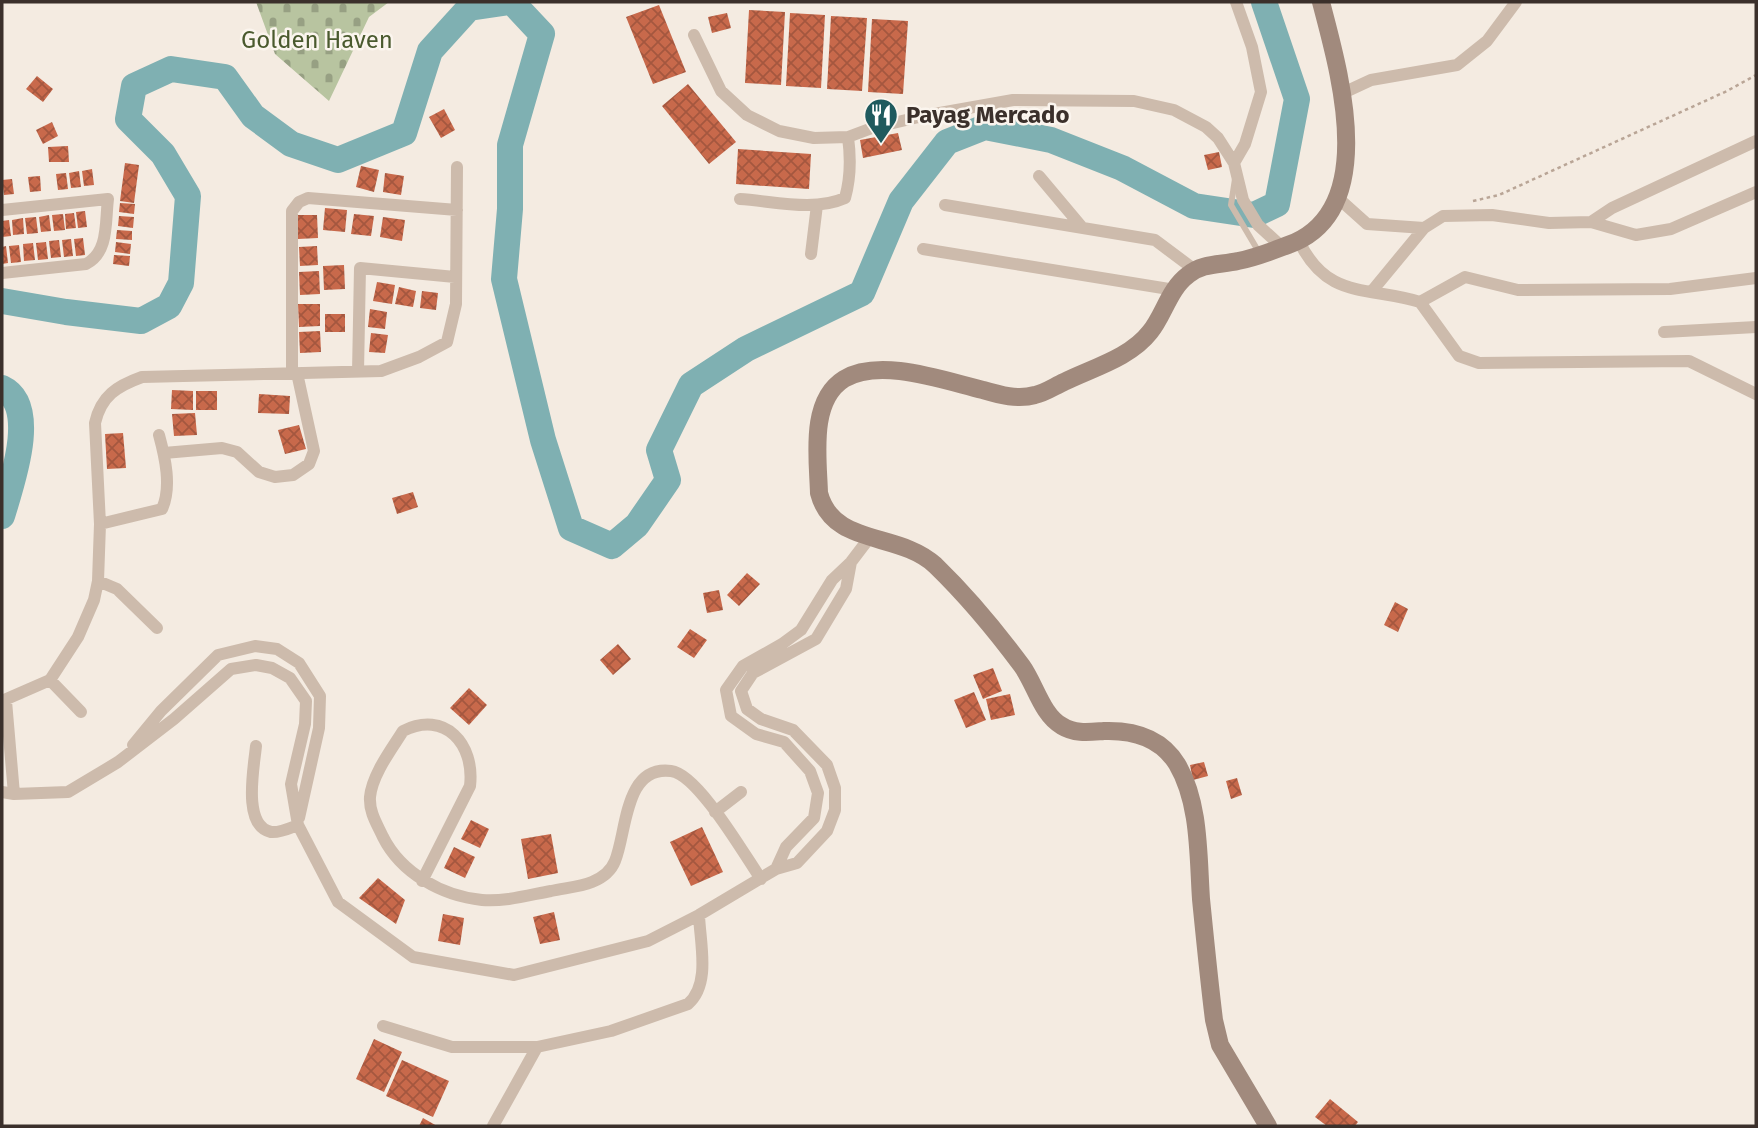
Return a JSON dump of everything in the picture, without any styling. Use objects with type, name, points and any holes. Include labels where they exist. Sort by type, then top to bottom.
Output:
[{"type":"main road","points":[[1268,1126],[1220,1045],[1214,1020],[1196,832],[1190,801],[1178,765],[1167,751],[1141,736],[1125,732],[1072,731],[1059,725],[1047,713],[1023,667],[932,563],[915,551],[845,528],[834,521],[819,493],[819,423],[823,404],[842,380],[856,373],[869,371],[901,371],[1003,396],[1035,395],[1138,346],[1151,332],[1184,277],[1195,270],[1261,255],[1290,244],[1319,227],[1331,213],[1338,198],[1346,145],[1343,93],[1321,2]]},
{"type":"street","points":[[1234,163],[1245,144],[1261,92],[1252,47],[1236,2]]},
{"type":"street","points":[[1343,93],[1371,80],[1457,65],[1487,41],[1517,2]]},
{"type":"street","points":[[694,35],[721,91],[747,115],[779,131],[814,138],[848,137],[872,128],[923,116],[1013,100],[1134,101],[1174,110],[1206,127],[1218,138],[1234,163],[1237,202],[1251,226],[1290,244],[1329,280],[1347,289],[1372,291],[1420,302],[1459,356],[1479,363],[1689,361],[1756,394]]},
{"type":"street","points":[[740,199],[817,205],[845,198],[850,181],[848,137]]},
{"type":"street","points":[[1591,222],[1601,218],[1612,208],[1756,141]]},
{"type":"street","points":[[457,167],[456,304],[447,342],[419,357],[381,371],[142,377],[122,384],[109,393],[99,408],[94,423],[100,524],[98,581],[94,600],[78,637],[50,680],[4,701],[8,793],[68,792],[118,762],[174,719],[231,669],[256,665],[272,668],[290,678],[306,701],[305,724],[291,784],[298,825],[338,902],[413,957],[514,975],[648,941],[699,915],[776,869],[797,863],[827,831],[835,810],[835,788],[827,765],[793,730],[761,719],[747,709],[741,691],[753,673],[817,639],[846,589],[851,562]]},
{"type":"street","points":[[1039,176],[1081,226]]},
{"type":"street","points":[[1372,291],[1424,228],[1443,216],[1492,215],[1549,223],[1591,222],[1636,235],[1671,229],[1756,192]]},
{"type":"street","points":[[164,453],[222,448],[237,452],[259,472],[275,477],[293,475],[309,464],[314,451],[295,373],[292,211],[299,202],[307,198],[457,210]]},
{"type":"street","points":[[1338,198],[1367,224],[1424,228]]},
{"type":"street","points":[[2,210],[108,199],[102,250],[96,260],[86,264],[2,273]]},
{"type":"street","points":[[811,254],[817,205]]},
{"type":"street","points":[[945,205],[1156,240],[1195,270]]},
{"type":"street","points":[[923,249],[1175,290]]},
{"type":"street","points":[[358,372],[360,268],[456,276]]},
{"type":"street","points":[[1420,302],[1465,277],[1518,290],[1670,289],[1756,278]]},
{"type":"street","points":[[1664,332],[1756,327]]},
{"type":"street","points":[[100,524],[162,509],[167,498],[164,453],[159,435]]},
{"type":"street","points":[[776,869],[786,847],[814,818],[818,793],[810,771],[784,742],[756,734],[731,716],[726,690],[743,666],[782,645],[801,629],[832,580],[851,562],[870,537]]},
{"type":"street","points":[[98,581],[117,589],[157,628]]},
{"type":"street","points":[[801,629],[817,639]]},
{"type":"street","points":[[118,762],[161,711],[218,654],[255,646],[277,649],[299,663],[320,696],[319,727],[298,825]]},
{"type":"street","points":[[50,680],[81,712]]},
{"type":"street","points":[[422,881],[470,786],[472,773],[463,745],[452,730],[441,725],[422,724],[402,731],[371,788],[370,802],[373,816],[390,849],[422,881],[456,895],[484,900],[525,896],[591,883],[606,874],[615,863],[632,794],[642,779],[654,773],[671,771],[686,777],[701,792],[761,879]]},
{"type":"street","points":[[256,746],[253,815],[262,828],[273,832],[298,825]]},
{"type":"street","points":[[715,812],[741,793]]},
{"type":"street","points":[[383,1026],[452,1047],[537,1047],[611,1031],[688,1004],[695,998],[702,980],[699,915]]},
{"type":"street","points":[[493,1126],[537,1047]]},
{"type":"lane","points":[[1251,226],[1261,255]]},
{"type":"path","points":[[1466,202],[1499,195],[1727,91],[1756,75]]},
{"type":"green space","name":"Golden Haven","points":[[256,2],[389,2],[369,17],[329,101],[275,54]]},
{"type":"building","points":[[659,5],[686,72],[653,84],[626,17]]},
{"type":"building","points":[[749,10],[785,12],[781,85],[745,83]]},
{"type":"building","points":[[727,13],[731,28],[712,33],[708,17]]},
{"type":"building","points":[[790,13],[825,15],[821,88],[786,86]]},
{"type":"building","points":[[831,16],[867,18],[862,91],[827,89]]},
{"type":"building","points":[[872,19],[908,21],[903,94],[868,92]]},
{"type":"building","points":[[37,76],[53,89],[43,102],[26,89]]},
{"type":"building","points":[[688,84],[736,142],[709,164],[662,106]]},
{"type":"building","points":[[444,109],[455,130],[441,138],[429,117]]},
{"type":"building","points":[[52,122],[58,136],[43,144],[36,130]]},
{"type":"building","name":"Payag Mercado","points":[[898,133],[902,150],[863,158],[860,140]]},
{"type":"building","points":[[68,146],[69,162],[49,162],[48,147]]},
{"type":"building","points":[[738,149],[811,154],[809,189],[736,184]]},
{"type":"building","points":[[1219,152],[1222,167],[1208,170],[1204,155]]},
{"type":"building","points":[[125,163],[139,165],[134,203],[120,201]]},
{"type":"building","points":[[361,166],[379,170],[374,192],[356,187]]},
{"type":"building","points":[[92,169],[94,185],[84,186],[82,171]]},
{"type":"building","points":[[79,171],[81,187],[71,188],[69,173]]},
{"type":"building","points":[[66,173],[68,189],[58,190],[56,174]]},
{"type":"building","points":[[385,173],[404,176],[401,195],[383,192]]},
{"type":"building","points":[[40,176],[41,191],[30,192],[28,177]]},
{"type":"building","points":[[12,179],[14,194],[4,195],[2,180]]},
{"type":"building","points":[[120,203],[135,204],[134,214],[119,212]]},
{"type":"building","points":[[325,208],[347,210],[345,232],[323,230]]},
{"type":"building","points":[[85,211],[87,227],[78,228],[76,212]]},
{"type":"building","points":[[74,213],[76,228],[66,229],[65,214]]},
{"type":"building","points":[[63,214],[65,230],[54,231],[52,215]]},
{"type":"building","points":[[354,214],[374,216],[371,236],[351,234]]},
{"type":"building","points":[[49,215],[51,231],[41,232],[39,217]]},
{"type":"building","points":[[298,215],[317,215],[318,238],[298,239]]},
{"type":"building","points":[[119,216],[134,217],[133,228],[118,226]]},
{"type":"building","points":[[36,217],[38,233],[27,234],[25,218]]},
{"type":"building","points":[[383,217],[405,220],[402,241],[380,237]]},
{"type":"building","points":[[23,218],[24,234],[13,235],[12,220]]},
{"type":"building","points":[[9,220],[11,236],[2,237],[2,221]]},
{"type":"building","points":[[117,230],[132,231],[132,240],[116,239]]},
{"type":"building","points":[[83,238],[85,255],[76,256],[74,239]]},
{"type":"building","points":[[71,239],[73,256],[64,257],[62,240]]},
{"type":"building","points":[[59,240],[61,257],[51,258],[49,241]]},
{"type":"building","points":[[46,242],[48,259],[38,260],[36,243]]},
{"type":"building","points":[[116,242],[131,244],[130,254],[115,252]]},
{"type":"building","points":[[33,243],[35,260],[24,261],[23,244]]},
{"type":"building","points":[[19,245],[21,262],[11,263],[9,246]]},
{"type":"building","points":[[6,246],[8,263],[2,264],[2,247]]},
{"type":"building","points":[[317,246],[318,265],[300,266],[299,247]]},
{"type":"building","points":[[114,255],[130,256],[129,266],[113,264]]},
{"type":"building","points":[[344,265],[345,289],[324,290],[323,266]]},
{"type":"building","points":[[319,271],[320,294],[300,295],[299,272]]},
{"type":"building","points":[[377,282],[395,285],[392,304],[373,301]]},
{"type":"building","points":[[399,287],[416,291],[413,307],[395,304]]},
{"type":"building","points":[[422,291],[438,293],[436,310],[420,308]]},
{"type":"building","points":[[298,304],[320,304],[320,326],[299,327]]},
{"type":"building","points":[[370,309],[387,312],[385,329],[368,327]]},
{"type":"building","points":[[325,314],[345,314],[345,332],[325,332]]},
{"type":"building","points":[[320,331],[321,352],[300,353],[299,332]]},
{"type":"building","points":[[371,333],[388,335],[385,353],[369,352]]},
{"type":"building","points":[[172,390],[193,391],[193,410],[171,409]]},
{"type":"building","points":[[196,391],[217,391],[217,410],[196,410]]},
{"type":"building","points":[[259,394],[290,396],[289,414],[258,413]]},
{"type":"building","points":[[195,413],[197,435],[174,436],[172,414]]},
{"type":"building","points":[[299,425],[306,449],[285,454],[278,430]]},
{"type":"building","points":[[123,433],[126,468],[107,469],[105,434]]},
{"type":"building","points":[[413,492],[418,507],[397,514],[392,498]]},
{"type":"building","points":[[747,573],[760,584],[739,606],[727,595]]},
{"type":"building","points":[[719,590],[723,610],[707,613],[703,593]]},
{"type":"building","points":[[1395,602],[1408,609],[1398,632],[1384,625]]},
{"type":"building","points":[[690,629],[707,640],[694,658],[677,647]]},
{"type":"building","points":[[618,644],[631,659],[613,675],[600,660]]},
{"type":"building","points":[[993,668],[1002,691],[983,699],[973,675]]},
{"type":"building","points":[[469,688],[487,705],[469,725],[450,708]]},
{"type":"building","points":[[974,692],[986,720],[966,728],[954,700]]},
{"type":"building","points":[[1010,694],[1015,715],[991,720],[986,699]]},
{"type":"building","points":[[1204,762],[1208,776],[1193,780],[1190,765]]},
{"type":"building","points":[[1237,778],[1242,795],[1231,799],[1226,781]]},
{"type":"building","points":[[471,820],[489,829],[480,848],[461,839]]},
{"type":"building","points":[[702,827],[723,872],[691,886],[670,842]]},
{"type":"building","points":[[551,834],[558,873],[528,879],[521,839]]},
{"type":"building","points":[[454,847],[475,857],[465,878],[444,868]]},
{"type":"building","points":[[378,878],[405,900],[396,924],[359,898]]},
{"type":"building","points":[[554,912],[560,940],[540,944],[533,917]]},
{"type":"building","points":[[443,914],[464,918],[460,945],[438,941]]},
{"type":"building","points":[[374,1039],[402,1052],[384,1092],[356,1079]]},
{"type":"building","points":[[402,1060],[449,1081],[433,1117],[386,1096]]},
{"type":"building","points":[[1330,1099],[1358,1122],[1355,1126],[1327,1126],[1315,1117]]},
{"type":"building","points":[[423,1118],[437,1126],[419,1126]]},
{"type":"waterway","points":[[2,301],[141,321],[169,306],[181,283],[188,196],[163,154],[128,119],[134,86],[171,69],[225,77],[253,116],[291,144],[338,160],[404,133],[430,51],[469,8],[509,2]]},
{"type":"waterway","points":[[512,2],[542,34],[510,145],[510,209],[504,279],[543,440],[571,528],[612,546],[637,525],[668,480],[659,450],[691,385],[746,349],[862,293],[901,201],[947,142],[985,127],[1051,140],[1122,168],[1194,206],[1254,215],[1277,204],[1297,99],[1264,2]]},
{"type":"waterway","points":[[2,388],[13,397],[19,411],[21,428],[16,467],[2,516]]},
{"type":"place","name":"Payag Mercado","points":[[881,145]]}]
